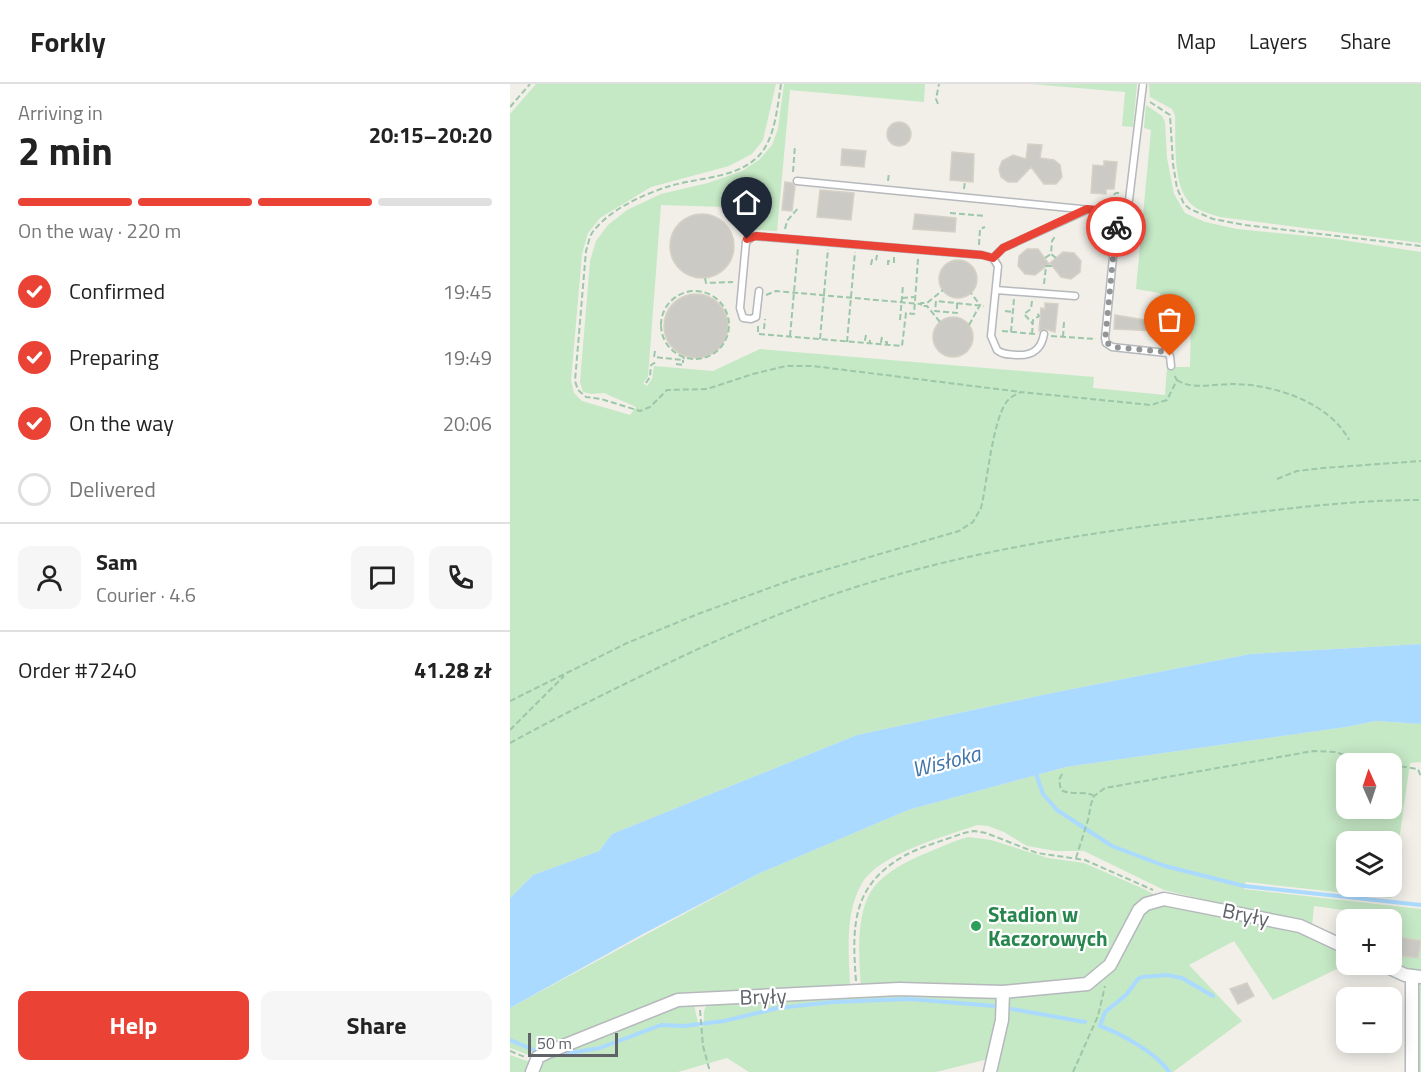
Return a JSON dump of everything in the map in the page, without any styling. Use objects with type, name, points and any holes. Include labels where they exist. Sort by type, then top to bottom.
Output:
[{"type":"street","name":"Bryły","points":[[534,1067],[548,1052],[678,1000],[899,989],[1004,992],[1087,984],[1107,968],[1120,949],[1139,910],[1146,904],[1159,900],[1178,900],[1300,926],[1336,943]]},
{"type":"street","points":[[1402,971],[1417,977],[1412,1072]]},
{"type":"street","points":[[990,1072],[1002,1020],[1004,992]]},
{"type":"lane","points":[[1143,84],[1129,200],[1116,227],[1105,341],[1112,347],[1167,353],[1170,356],[1171,366]]},
{"type":"lane","points":[[795,181],[1121,213]]},
{"type":"lane","points":[[993,258],[1003,248],[1087,209]]},
{"type":"lane","points":[[759,291],[756,317],[742,318],[740,308],[747,239],[756,236],[982,255],[993,258],[998,266],[992,336],[997,350],[1004,354],[1028,355],[1039,348],[1044,334]]},
{"type":"lane","points":[[996,290],[1075,296]]},
{"type":"path","points":[[510,107],[530,84]]},
{"type":"path","points":[[781,84],[774,122],[767,144],[756,158],[744,167],[725,174],[669,186],[639,199],[610,216],[592,234],[586,251],[575,381],[578,390],[586,397],[601,399],[640,411],[650,407],[667,390],[707,389],[786,366],[813,366],[1021,392],[1151,405],[1167,400],[1177,380]]},
{"type":"path","points":[[938,104],[936,99],[939,84]]},
{"type":"path","points":[[1142,96],[1170,116],[1177,188],[1184,204],[1190,210],[1213,219],[1245,225],[1421,246]]},
{"type":"path","points":[[795,145],[795,181]]},
{"type":"path","points":[[887,185],[889,172]]},
{"type":"path","points":[[964,192],[965,181]]},
{"type":"path","points":[[1112,205],[1112,196],[1116,193],[1123,193]]},
{"type":"path","points":[[784,238],[787,221],[799,207]]},
{"type":"path","points":[[950,213],[986,216]]},
{"type":"path","points":[[1051,254],[1052,241],[1062,225],[1060,222]]},
{"type":"path","points":[[978,248],[980,231],[985,226]]},
{"type":"path","points":[[790,334],[797,252]]},
{"type":"path","points":[[903,312],[914,314],[919,253]]},
{"type":"path","points":[[1044,258],[1051,254]]},
{"type":"path","points":[[1051,254],[1056,258]]},
{"type":"path","points":[[820,337],[827,255]]},
{"type":"path","points":[[847,340],[855,258]]},
{"type":"path","points":[[871,265],[872,260],[875,260]]},
{"type":"path","points":[[1044,290],[1045,266],[1054,266]]},
{"type":"path","points":[[705,278],[706,282],[737,282]]},
{"type":"path","points":[[759,327],[758,334],[790,334],[902,346],[903,285]]},
{"type":"path","points":[[921,304],[927,303],[943,290]]},
{"type":"path","points":[[768,295],[776,291],[915,302]]},
{"type":"path","points":[[654,357],[700,359],[716,353],[726,340],[728,324],[723,305],[702,292],[692,292],[678,297],[667,307],[662,326],[663,336],[668,345],[684,358]]},
{"type":"path","points":[[971,293],[980,305]]},
{"type":"path","points":[[1031,323],[1024,314],[1031,309],[1032,296]]},
{"type":"path","points":[[1011,332],[1014,297]]},
{"type":"path","points":[[902,298],[921,304],[921,306],[927,306],[940,322]]},
{"type":"path","points":[[957,303],[957,313],[934,311],[936,301],[990,306]]},
{"type":"path","points":[[969,325],[980,305]]},
{"type":"path","points":[[900,320],[903,312]]},
{"type":"path","points":[[1005,312],[1013,312]]},
{"type":"path","points":[[1031,323],[1039,316],[1037,313]]},
{"type":"path","points":[[995,331],[1032,334],[1029,315]]},
{"type":"path","points":[[728,324],[734,322]]},
{"type":"path","points":[[1063,337],[1064,322]]},
{"type":"path","points":[[1177,332],[1176,322],[1183,322]]},
{"type":"path","points":[[1150,336],[1163,330],[1188,331]]},
{"type":"path","points":[[866,334],[865,340],[870,341],[870,344]]},
{"type":"path","points":[[1057,336],[1098,340]]},
{"type":"path","points":[[882,337],[881,342],[887,342],[887,345]]},
{"type":"path","points":[[646,383],[650,377],[651,365],[655,362],[655,351]]},
{"type":"path","points":[[675,364],[683,364],[684,358]]},
{"type":"path","points":[[1171,366],[1177,380],[1185,384],[1233,384],[1275,389],[1300,398],[1333,418],[1349,440]]},
{"type":"path","points":[[510,701],[627,643],[698,614],[794,579],[967,527],[981,508],[1003,407],[1009,398],[1021,392]]},
{"type":"path","points":[[1277,479],[1297,471],[1421,461]]},
{"type":"path","points":[[510,743],[572,709],[723,637],[804,605],[904,573],[969,556],[1163,524],[1319,504],[1421,500]]},
{"type":"path","points":[[510,730],[566,674]]},
{"type":"path","points":[[1076,858],[1094,796],[1099,791],[1114,785],[1160,779],[1313,751],[1338,753]]},
{"type":"path","points":[[1402,767],[1418,769],[1421,777]]},
{"type":"path","points":[[1062,774],[1059,785],[1061,790],[1066,793],[1094,796]]},
{"type":"path","points":[[856,991],[854,932],[861,901],[873,881],[886,868],[905,856],[964,833],[974,831],[1037,853],[1085,860],[1154,890],[1159,900]]},
{"type":"path","points":[[1073,1072],[1098,1016],[1107,968]]},
{"type":"path","points":[[700,1018],[710,1072]]},
{"type":"path","points":[[510,1051],[534,1067]]},
{"type":"green space","points":[[536,84],[776,84],[763,140],[752,154],[729,166],[651,187],[600,218],[588,233],[582,254],[571,381],[574,393],[582,401],[630,415],[636,407],[604,393],[583,392],[580,382],[590,261],[596,241],[608,225],[627,210],[661,194],[708,183],[742,171],[759,160],[772,145],[778,129],[784,84],[925,84],[924,102],[790,90],[777,231],[742,229],[725,207],[661,205],[648,377],[643,383],[647,386],[652,379],[654,366],[713,371],[760,349],[1094,377],[1093,388],[1165,395],[1167,367],[1190,367],[1191,319],[1158,315],[1160,293],[1136,289],[1151,130],[1144,128],[1146,105],[1162,116],[1165,122],[1167,158],[1174,194],[1185,213],[1205,222],[1237,229],[1329,238],[1421,252],[1421,644],[1250,654],[857,735],[612,834],[599,851],[533,875],[510,898],[510,114]]},
{"type":"green space","points":[[1031,84],[1137,84],[1133,127],[1122,126],[1125,92]]},
{"type":"green space","points":[[1149,84],[1421,84],[1421,243],[1220,217],[1197,208],[1184,195],[1180,185],[1176,161],[1175,115],[1172,109],[1150,97]]},
{"type":"green space","points":[[1376,721],[1421,724],[1421,762],[1410,763],[1400,831],[1336,831],[1336,892],[1246,882],[1244,889],[1421,909],[1421,972],[1402,967],[1402,909],[1336,909],[1314,906],[1312,926],[1164,890],[1084,851],[1056,851],[1027,846],[1004,832],[977,825],[898,855],[883,863],[862,883],[856,895],[850,921],[850,988],[685,992],[550,1048],[534,1057],[510,1048],[510,1008],[760,873],[908,810],[1066,767]]},
{"type":"green space","points":[[968,837],[991,840],[1048,858],[1084,863],[1144,889],[1153,894],[1153,897],[1108,962],[1086,980],[1029,988],[861,987],[859,949],[861,922],[868,897],[874,887],[885,876],[904,864]]},
{"type":"green space","points":[[1158,903],[1299,929],[1336,948],[1336,969],[1273,1000],[1234,941],[1189,965],[1242,1021],[1173,1072],[994,1072],[1008,997],[1081,990],[1094,984],[1142,914]]},
{"type":"green space","points":[[1421,981],[1421,1072],[1416,1072],[1418,986]]},
{"type":"green space","points":[[908,993],[998,999],[996,1026],[988,1059],[936,1072],[749,1072],[727,1058],[678,1072],[536,1072],[541,1061],[684,1002],[694,1005],[699,1027],[704,1026],[705,1010],[710,1002]]},
{"type":"green space","points":[[510,1055],[530,1062],[528,1072],[510,1072]]},
{"type":"water","name":"Wisłoka","points":[[1421,644],[1421,724],[1376,721],[1066,767],[908,810],[760,873],[643,934],[510,1008],[510,898],[533,875],[599,851],[612,834],[857,735],[1250,654]]},
{"type":"building","points":[[899,122],[904,123],[910,129],[910,139],[904,145],[899,146],[894,145],[888,139],[887,134],[888,129],[894,123]]},
{"type":"building","points":[[1028,144],[1042,145],[1040,158],[1054,160],[1060,165],[1062,177],[1056,184],[1044,184],[1031,167],[1017,182],[1008,182],[1001,177],[999,169],[1002,161],[1013,155],[1026,159]]},
{"type":"building","points":[[842,149],[866,151],[864,167],[841,165]]},
{"type":"building","points":[[952,152],[974,154],[973,182],[950,180]]},
{"type":"building","points":[[1104,161],[1117,162],[1114,189],[1106,189],[1106,194],[1091,193],[1093,165],[1104,166]]},
{"type":"building","points":[[785,182],[795,186],[792,211],[782,210]]},
{"type":"building","points":[[820,190],[854,193],[851,220],[817,217]]},
{"type":"building","points":[[696,214],[708,214],[725,223],[732,234],[734,246],[732,258],[725,269],[708,278],[696,278],[684,273],[675,264],[670,252],[670,240],[675,228],[684,219]]},
{"type":"building","points":[[915,214],[956,218],[955,232],[913,229]]},
{"type":"building","points":[[1027,249],[1038,249],[1049,264],[1035,275],[1025,274],[1018,266],[1019,256]]},
{"type":"building","points":[[1063,252],[1074,253],[1081,261],[1080,272],[1071,279],[1061,277],[1050,263]]},
{"type":"building","points":[[958,260],[972,265],[977,279],[972,293],[958,298],[944,293],[939,279],[944,265]]},
{"type":"building","points":[[696,294],[719,303],[728,326],[719,349],[696,358],[673,349],[664,326],[673,303]]},
{"type":"building","points":[[1045,303],[1058,304],[1055,332],[1045,329],[1039,331],[1041,308],[1045,309]]},
{"type":"building","points":[[1115,315],[1157,322],[1157,331],[1114,329]]},
{"type":"building","points":[[953,317],[961,318],[967,323],[972,329],[972,345],[967,351],[961,356],[953,357],[945,356],[939,351],[934,345],[933,337],[934,329],[939,323],[945,318]]},
{"type":"building","points":[[1402,938],[1421,941],[1418,958],[1402,956]]},
{"type":"building","points":[[1247,983],[1254,996],[1238,1004],[1230,989]]},
{"type":"waterway","points":[[1035,771],[1043,794],[1057,810],[1112,846],[1165,866],[1244,886],[1421,905]]},
{"type":"waterway","points":[[1100,1026],[1105,1012],[1126,995],[1142,977],[1167,975],[1182,978],[1213,996]]},
{"type":"waterway","points":[[551,1056],[600,1048],[661,1025],[684,1026],[724,1021],[778,1008],[833,1002],[909,999],[995,1006]]},
{"type":"waterway","points":[[1012,1009],[1085,1022]]},
{"type":"waterway","points":[[1100,1026],[1138,1045],[1156,1058],[1169,1072]]},
{"type":"waterway","points":[[510,1040],[534,1050]]},
{"type":"way so far","points":[[1116,227],[1105,341],[1112,347],[1165,352],[1170,356]]},
{"type":"place","name":"Stadion w Kaczorowych","points":[[976,926]]},
{"type":"route","points":[[747,239],[756,236],[982,255],[993,258],[1003,248],[1087,209],[1121,213],[1116,227]]}]
